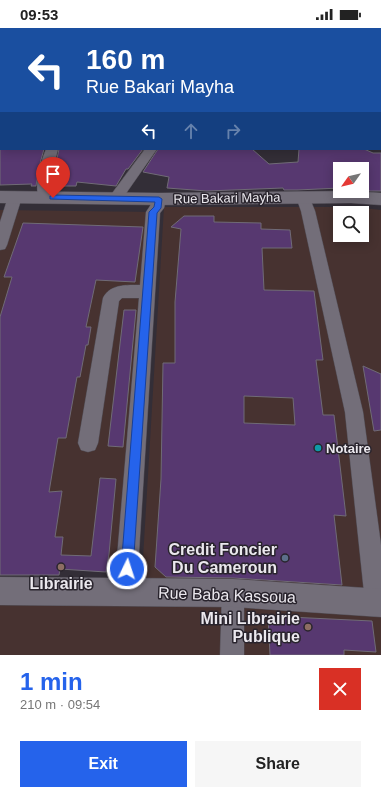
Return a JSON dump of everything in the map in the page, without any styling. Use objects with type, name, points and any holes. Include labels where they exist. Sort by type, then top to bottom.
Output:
[{"type":"street","points":[[44,198],[48,158],[52,150]]},
{"type":"street","points":[[115,199],[150,150]]},
{"type":"street","points":[[0,245],[7,197]]},
{"type":"street","name":"Rue Bakari Mayha","points":[[7,197],[115,199],[351,197],[381,199]]},
{"type":"street","points":[[304,197],[354,412],[379,602]]},
{"type":"street","points":[[130,593],[127,569],[147,291],[153,212],[158,208],[159,199]]},
{"type":"street","points":[[88,443],[111,298],[119,292],[147,291]]},
{"type":"street","name":"Rue Baba Kassoua","points":[[0,591],[233,593],[379,602]]},
{"type":"street","points":[[232,655],[233,593]]},
{"type":"shaded area","points":[[164,207],[333,207],[333,242],[369,242],[369,209],[381,210],[381,655],[0,655],[0,593],[141,592]]},
{"type":"shaded area","points":[[0,210],[153,212],[127,569],[0,567]]},
{"type":"building","points":[[0,150],[44,150],[36,186],[31,186],[32,184],[0,185]]},
{"type":"building","points":[[59,150],[142,150],[128,169],[126,169],[116,186],[77,182],[76,186],[54,186],[54,173]]},
{"type":"building","points":[[157,150],[253,150],[269,164],[298,162],[299,150],[366,150],[373,153],[381,153],[381,191],[369,191],[369,162],[333,162],[333,188],[284,190],[283,188],[207,191],[167,188],[169,177],[143,172]]},
{"type":"building","points":[[184,216],[214,216],[214,222],[261,223],[261,229],[290,230],[292,248],[262,248],[264,290],[314,291],[323,360],[316,360],[323,415],[334,415],[346,516],[334,515],[342,585],[233,578],[166,577],[155,567],[161,479],[163,363],[175,363],[175,302],[181,229],[171,227]],"holes":[[[244,396],[293,398],[295,425],[244,423]]]},
{"type":"building","points":[[23,223],[143,227],[135,282],[96,280],[86,327],[91,327],[88,345],[86,345],[80,377],[77,377],[66,438],[58,438],[49,492],[62,491],[55,537],[63,537],[61,555],[91,556],[100,478],[116,479],[106,572],[60,569],[59,575],[0,575],[0,317],[12,277],[4,277]]},
{"type":"building","points":[[124,310],[136,310],[123,447],[108,446]]},
{"type":"building","points":[[363,366],[381,374],[381,430],[374,431]]},
{"type":"building","points":[[268,616],[372,621],[376,652],[344,650],[344,655],[270,655]]},
{"type":"place","name":"Notaire","points":[[318,448]]},
{"type":"place","name":"Credit Foncier Du Cameroun","points":[[285,558]]},
{"type":"place","name":"Librairie","points":[[61,567]]},
{"type":"place","name":"Mini Librairie Publique","points":[[308,627]]},
{"type":"route","points":[[53,198],[159,199],[158,208],[153,212],[127,569]]}]
